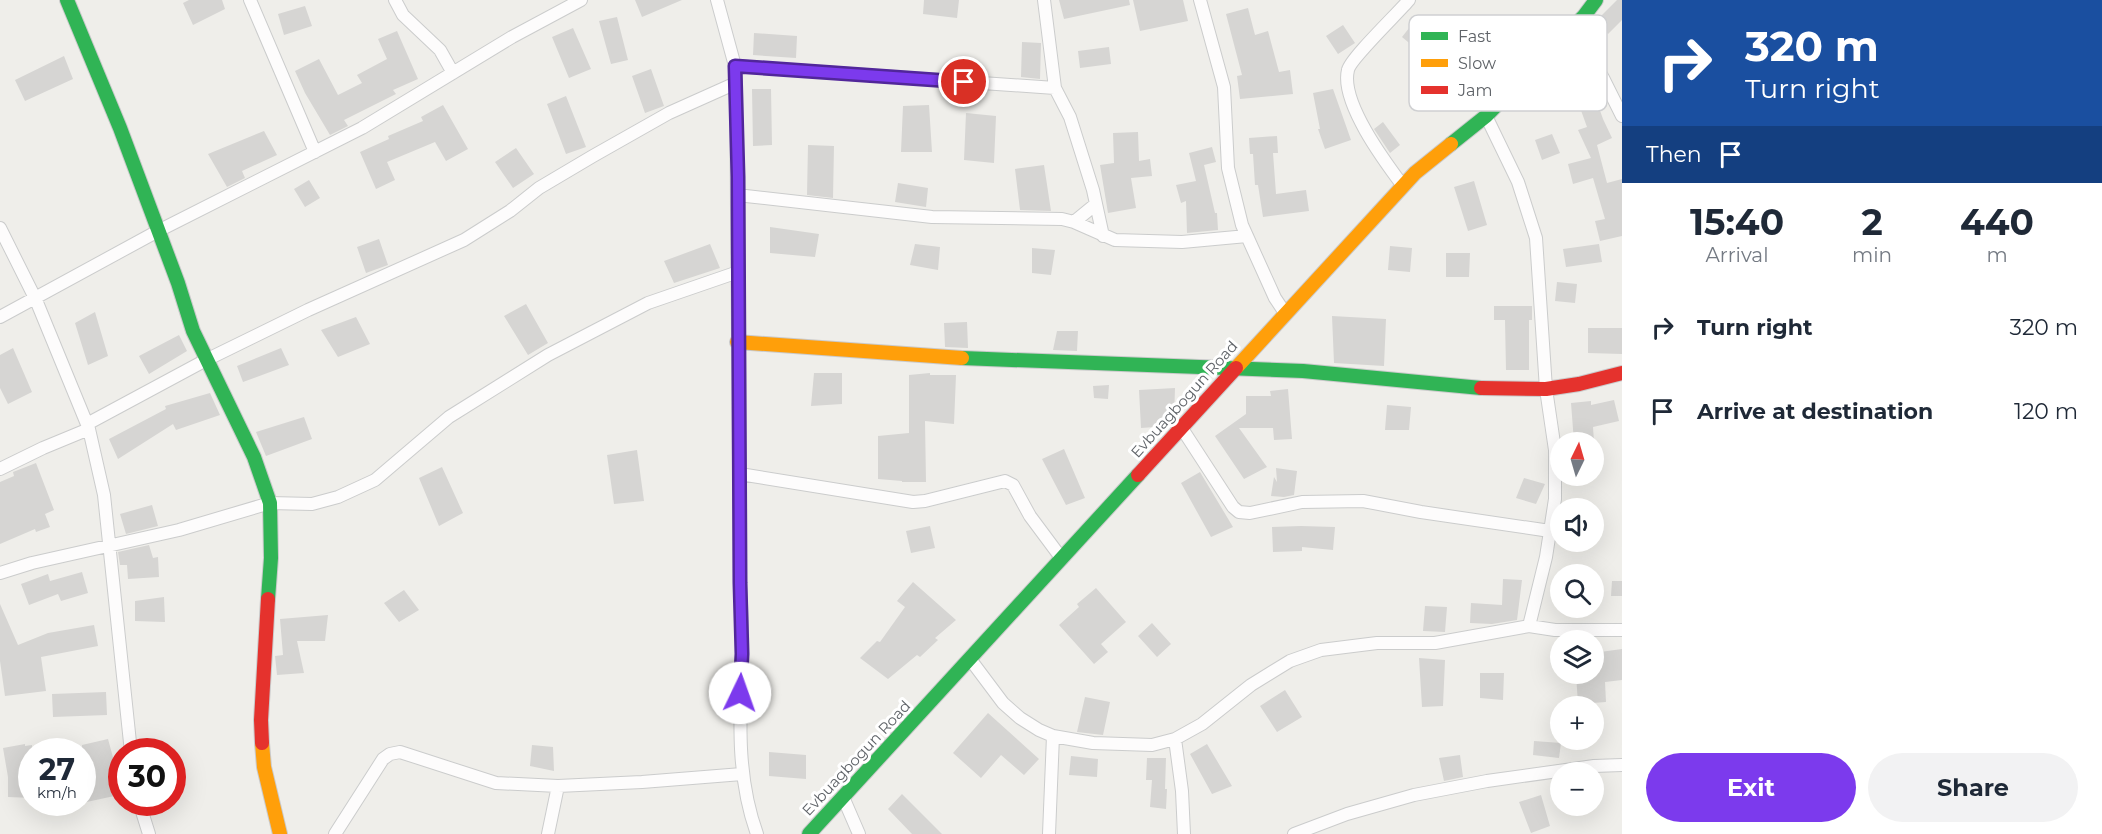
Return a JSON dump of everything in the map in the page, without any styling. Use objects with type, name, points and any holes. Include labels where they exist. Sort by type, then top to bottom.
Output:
[{"type":"street","points":[[67,0],[116,118],[178,283],[193,331],[254,457],[270,503],[271,558],[261,720],[264,767],[280,834]]},
{"type":"street","points":[[250,0],[315,152]]},
{"type":"street","points":[[394,0],[403,15],[441,50],[453,73]]},
{"type":"street","points":[[0,317],[36,300],[158,231],[362,128],[512,37],[580,0]]},
{"type":"street","points":[[717,0],[735,66],[736,83],[742,654],[740,712],[742,774],[757,834]]},
{"type":"street","points":[[1044,0],[1055,88],[1070,117],[1096,204],[1103,236]]},
{"type":"street","points":[[1200,0],[1224,87],[1228,168],[1242,225],[1275,298],[1285,313]]},
{"type":"street","points":[[1402,186],[1373,146],[1353,102],[1348,86],[1348,69],[1409,0]]},
{"type":"street","name":"Evbuagbogun Road","points":[[1584,15],[1596,0]]},
{"type":"street","points":[[735,66],[1055,88]]},
{"type":"street","points":[[0,469],[88,427],[206,360],[308,310],[464,240],[510,211],[539,188],[593,156],[669,113],[736,83]]},
{"type":"street","points":[[1607,86],[1622,116]]},
{"type":"street","name":"Evbuagbogun Road","points":[[809,834],[1402,186],[1491,111]]},
{"type":"street","points":[[1486,116],[1518,182],[1536,238],[1546,389],[1555,450],[1555,498]]},
{"type":"street","points":[[737,195],[932,217],[1038,218],[1074,222],[1115,240],[1182,242],[1247,236]]},
{"type":"street","points":[[1074,222],[1096,204]]},
{"type":"street","points":[[0,228],[36,300],[88,427],[104,495],[130,738]]},
{"type":"street","points":[[0,573],[32,563],[179,530],[270,503],[312,504],[339,497],[375,480],[449,417],[548,355],[648,303],[738,272]]},
{"type":"street","points":[[737,342],[952,358],[1303,371],[1479,388],[1546,389],[1579,384],[1622,373]]},
{"type":"street","points":[[1181,427],[1233,507],[1239,512],[1250,513],[1302,502],[1363,501],[1550,531],[1529,626]]},
{"type":"street","points":[[740,474],[913,502],[1005,481],[1013,485],[1030,516],[1062,559]]},
{"type":"street","points":[[970,659],[1003,702],[1020,718],[1053,736],[1093,743],[1152,745],[1175,739],[1202,724],[1261,679],[1290,662],[1321,650],[1377,643],[1435,643],[1529,626],[1555,630],[1622,630]]},
{"type":"street","points":[[1048,834],[1053,736]]},
{"type":"street","points":[[1175,739],[1182,791],[1184,834]]},
{"type":"street","points":[[335,834],[383,759],[390,754],[400,752],[496,783],[558,786],[742,774]]},
{"type":"street","points":[[1294,834],[1347,814],[1414,795],[1594,766],[1622,765]]},
{"type":"street","points":[[548,834],[558,786]]},
{"type":"street","points":[[843,797],[859,834]]},
{"type":"street","points":[[144,816],[150,834]]},
{"type":"building","points":[[189,0],[222,0],[225,9],[193,25],[183,3]]},
{"type":"building","points":[[635,0],[682,0],[642,17]]},
{"type":"building","points":[[924,0],[959,0],[957,18],[923,14]]},
{"type":"building","points":[[1059,0],[1129,0],[1130,5],[1064,19]]},
{"type":"building","points":[[1133,0],[1183,0],[1188,21],[1140,31]]},
{"type":"building","points":[[1617,0],[1622,0],[1622,20],[1608,34],[1607,15],[1602,15]]},
{"type":"building","points":[[305,6],[312,26],[284,35],[278,14]]},
{"type":"building","points":[[1248,8],[1255,35],[1268,31],[1279,72],[1290,70],[1293,94],[1240,99],[1237,76],[1242,75],[1226,14]]},
{"type":"building","points":[[617,17],[628,60],[611,64],[599,21]]},
{"type":"building","points":[[1343,25],[1355,43],[1338,54],[1326,36]]},
{"type":"building","points":[[573,28],[591,69],[569,78],[552,37]]},
{"type":"building","points":[[1409,28],[1409,43],[1402,37]]},
{"type":"building","points":[[397,31],[418,79],[393,90],[396,94],[344,120],[348,126],[330,135],[295,71],[319,59],[338,95],[362,83],[357,75],[387,59],[378,39]]},
{"type":"building","points":[[754,33],[797,36],[796,58],[753,55]]},
{"type":"building","points":[[1022,42],[1041,43],[1040,79],[1021,77]]},
{"type":"building","points":[[1109,47],[1111,64],[1080,68],[1078,51]]},
{"type":"building","points":[[64,56],[73,79],[25,101],[15,80]]},
{"type":"building","points":[[651,69],[664,106],[645,113],[632,76]]},
{"type":"building","points":[[752,89],[771,89],[772,145],[753,146]]},
{"type":"building","points":[[1333,89],[1351,140],[1325,149],[1318,129],[1320,129],[1313,93]]},
{"type":"building","points":[[566,96],[586,147],[566,154],[547,104]]},
{"type":"building","points":[[443,105],[468,149],[446,161],[435,142],[387,162],[395,180],[376,189],[360,152],[389,139],[388,136],[423,121],[421,117]]},
{"type":"building","points":[[929,105],[932,152],[901,152],[903,106]]},
{"type":"building","points":[[1581,111],[1600,111],[1612,138],[1597,145],[1607,183],[1622,179],[1622,236],[1600,241],[1595,221],[1605,219],[1593,178],[1573,184],[1568,164],[1591,158],[1578,130],[1587,127]]},
{"type":"building","points":[[966,113],[996,116],[994,163],[964,160]]},
{"type":"building","points":[[1383,122],[1400,145],[1390,153],[1374,129]]},
{"type":"building","points":[[264,131],[277,155],[242,171],[245,178],[227,187],[208,154]]},
{"type":"building","points":[[1138,132],[1139,161],[1150,159],[1152,176],[1131,178],[1136,208],[1108,213],[1100,165],[1114,163],[1113,133]]},
{"type":"building","points":[[1552,134],[1560,153],[1542,160],[1535,140]]},
{"type":"building","points":[[1277,136],[1278,153],[1273,153],[1276,194],[1306,190],[1309,211],[1263,217],[1258,185],[1255,185],[1253,154],[1250,154],[1249,138]]},
{"type":"building","points":[[808,145],[834,146],[833,198],[807,195]]},
{"type":"building","points":[[1212,147],[1216,162],[1204,165],[1215,213],[1217,213],[1218,230],[1187,233],[1186,201],[1181,203],[1176,185],[1196,181],[1189,153]]},
{"type":"building","points":[[516,148],[534,174],[513,188],[495,162]]},
{"type":"building","points":[[1044,165],[1051,211],[1020,210],[1015,169]]},
{"type":"building","points":[[309,180],[320,198],[305,207],[294,189]]},
{"type":"building","points":[[1474,181],[1487,225],[1468,231],[1454,187]]},
{"type":"building","points":[[898,183],[928,188],[926,207],[895,202]]},
{"type":"building","points":[[770,227],[819,234],[815,257],[770,253]]},
{"type":"building","points":[[379,239],[388,265],[366,273],[357,247]]},
{"type":"building","points":[[710,244],[720,268],[674,283],[664,261]]},
{"type":"building","points":[[915,244],[940,247],[938,270],[910,265]]},
{"type":"building","points":[[1599,244],[1602,262],[1566,267],[1563,249]]},
{"type":"building","points":[[1390,246],[1412,248],[1410,272],[1388,270]]},
{"type":"building","points":[[1032,248],[1055,250],[1051,275],[1032,273]]},
{"type":"building","points":[[1446,253],[1470,253],[1469,277],[1446,277]]},
{"type":"building","points":[[1557,282],[1577,284],[1575,303],[1555,301]]},
{"type":"building","points":[[526,304],[548,343],[528,355],[504,316]]},
{"type":"building","points":[[1494,306],[1532,306],[1532,320],[1529,320],[1529,370],[1506,370],[1505,320],[1494,320]]},
{"type":"building","points":[[95,312],[108,356],[88,365],[75,323]]},
{"type":"building","points":[[1332,316],[1386,319],[1384,366],[1334,363]]},
{"type":"building","points":[[356,317],[370,344],[338,357],[321,330]]},
{"type":"building","points":[[967,322],[968,348],[945,347],[944,323]]},
{"type":"building","points":[[1588,328],[1622,328],[1622,354],[1588,353]]},
{"type":"building","points":[[1057,331],[1078,331],[1077,351],[1053,350]]},
{"type":"building","points":[[179,335],[187,351],[149,374],[139,356]]},
{"type":"building","points":[[13,348],[32,392],[8,404],[0,388],[0,355]]},
{"type":"building","points":[[281,348],[289,365],[243,382],[237,366]]},
{"type":"building","points":[[814,373],[842,373],[842,404],[811,406]]},
{"type":"building","points":[[930,373],[930,375],[956,375],[954,424],[925,421],[926,482],[878,479],[878,436],[909,433],[909,375]]},
{"type":"building","points":[[1109,385],[1108,399],[1094,398],[1093,386]]},
{"type":"building","points":[[1175,388],[1174,420],[1169,426],[1141,428],[1139,390]]},
{"type":"building","points":[[1288,389],[1292,439],[1274,440],[1273,428],[1239,428],[1267,467],[1244,479],[1215,436],[1246,414],[1246,396],[1271,396],[1270,391]]},
{"type":"building","points":[[210,393],[220,415],[176,430],[173,424],[118,459],[109,439],[166,409],[165,406]]},
{"type":"building","points":[[1614,400],[1619,421],[1593,427],[1593,432],[1573,432],[1571,403],[1591,401],[1591,405]]},
{"type":"building","points":[[1387,405],[1411,407],[1409,430],[1385,430]]},
{"type":"building","points":[[304,417],[312,439],[266,456],[256,432]]},
{"type":"building","points":[[1064,449],[1085,498],[1066,505],[1042,459]]},
{"type":"building","points":[[637,450],[644,501],[614,504],[607,455]]},
{"type":"building","points":[[36,463],[54,510],[45,514],[50,527],[36,532],[35,529],[0,544],[0,482],[14,476],[13,472]]},
{"type":"building","points":[[442,467],[463,513],[439,526],[419,478]]},
{"type":"building","points":[[1276,468],[1297,471],[1294,495],[1271,496],[1274,477],[1277,482]]},
{"type":"building","points":[[1200,472],[1233,527],[1211,537],[1181,483]]},
{"type":"building","points":[[1524,478],[1545,484],[1536,504],[1516,498]]},
{"type":"building","points":[[152,505],[158,526],[126,534],[120,514]]},
{"type":"building","points":[[930,526],[935,548],[911,553],[906,531]]},
{"type":"building","points":[[1272,527],[1335,527],[1333,550],[1302,547],[1302,551],[1273,552]]},
{"type":"building","points":[[149,545],[153,558],[158,557],[159,577],[128,579],[127,565],[120,565],[118,552]]},
{"type":"building","points":[[82,572],[88,593],[61,601],[58,594],[29,605],[21,584],[48,574],[50,581]]},
{"type":"building","points":[[1503,579],[1522,580],[1517,620],[1492,624],[1470,623],[1471,603],[1502,605]]},
{"type":"building","points":[[1612,581],[1622,581],[1622,596],[1611,596]]},
{"type":"building","points":[[913,582],[956,620],[935,638],[938,640],[920,657],[917,655],[888,679],[860,658],[877,641],[880,642],[905,607],[897,601]]},
{"type":"building","points":[[1096,588],[1126,622],[1101,644],[1108,652],[1094,664],[1059,625],[1079,607],[1077,604]]},
{"type":"building","points":[[404,590],[419,610],[399,622],[384,603]]},
{"type":"building","points":[[164,597],[165,622],[135,621],[135,601]]},
{"type":"building","points":[[0,604],[18,645],[48,633],[94,625],[98,646],[41,657],[46,691],[5,696],[0,661]]},
{"type":"building","points":[[1425,606],[1447,607],[1445,632],[1423,631]]},
{"type":"building","points":[[328,615],[325,641],[297,641],[304,673],[277,675],[275,656],[283,655],[280,619]]},
{"type":"building","points":[[1152,623],[1171,644],[1157,657],[1138,636]]},
{"type":"building","points":[[1622,649],[1622,680],[1605,682],[1606,702],[1604,702],[1604,696],[1577,696],[1577,684],[1604,684],[1604,651]]},
{"type":"building","points":[[1419,658],[1445,660],[1443,706],[1422,707]]},
{"type":"building","points":[[1480,673],[1504,673],[1503,700],[1480,698]]},
{"type":"building","points":[[1285,690],[1302,717],[1277,732],[1260,706]]},
{"type":"building","points":[[106,692],[107,715],[53,717],[52,694]]},
{"type":"building","points":[[1085,697],[1110,702],[1103,735],[1077,732]]},
{"type":"building","points":[[988,713],[1039,759],[1024,775],[1001,755],[981,778],[953,753]]},
{"type":"building","points":[[108,739],[108,797],[96,800],[96,742]]},
{"type":"building","points":[[1534,741],[1550,742],[1550,750],[1560,750],[1559,758],[1533,755]]},
{"type":"building","points":[[1207,744],[1232,786],[1212,794],[1190,754]]},
{"type":"building","points":[[18,745],[18,797],[8,797],[8,777],[3,748]]},
{"type":"building","points":[[532,745],[553,747],[554,771],[530,766]]},
{"type":"building","points":[[769,752],[806,755],[806,779],[769,776]]},
{"type":"building","points":[[1460,755],[1463,777],[1444,781],[1439,758]]},
{"type":"building","points":[[1071,756],[1098,759],[1097,777],[1069,775]]},
{"type":"building","points":[[1147,758],[1166,758],[1166,809],[1150,807],[1152,780],[1146,780]]},
{"type":"building","points":[[902,794],[942,834],[912,834],[888,809]]},
{"type":"building","points":[[1541,795],[1550,826],[1531,833],[1519,802]]},
{"type":"traffic: fast","points":[[67,0],[120,128],[178,283],[193,331],[254,457],[270,503],[271,558],[268,599]]},
{"type":"traffic: fast","points":[[1585,15],[1596,0]]},
{"type":"traffic: fast","points":[[1451,144],[1491,111]]},
{"type":"traffic: fast","points":[[962,358],[1303,371],[1481,388]]},
{"type":"traffic: fast","points":[[809,834],[1138,475]]},
{"type":"traffic: slow","points":[[1236,368],[1415,173],[1451,144]]},
{"type":"traffic: slow","points":[[737,342],[962,358]]},
{"type":"traffic: slow","points":[[262,743],[264,767],[280,834]]},
{"type":"traffic: jam","points":[[1138,475],[1236,368]]},
{"type":"traffic: jam","points":[[1481,388],[1546,389],[1579,384],[1622,373]]},
{"type":"traffic: jam","points":[[262,743],[261,720],[268,599]]},
{"type":"route","points":[[740,693],[742,654],[735,66],[964,82]]}]
